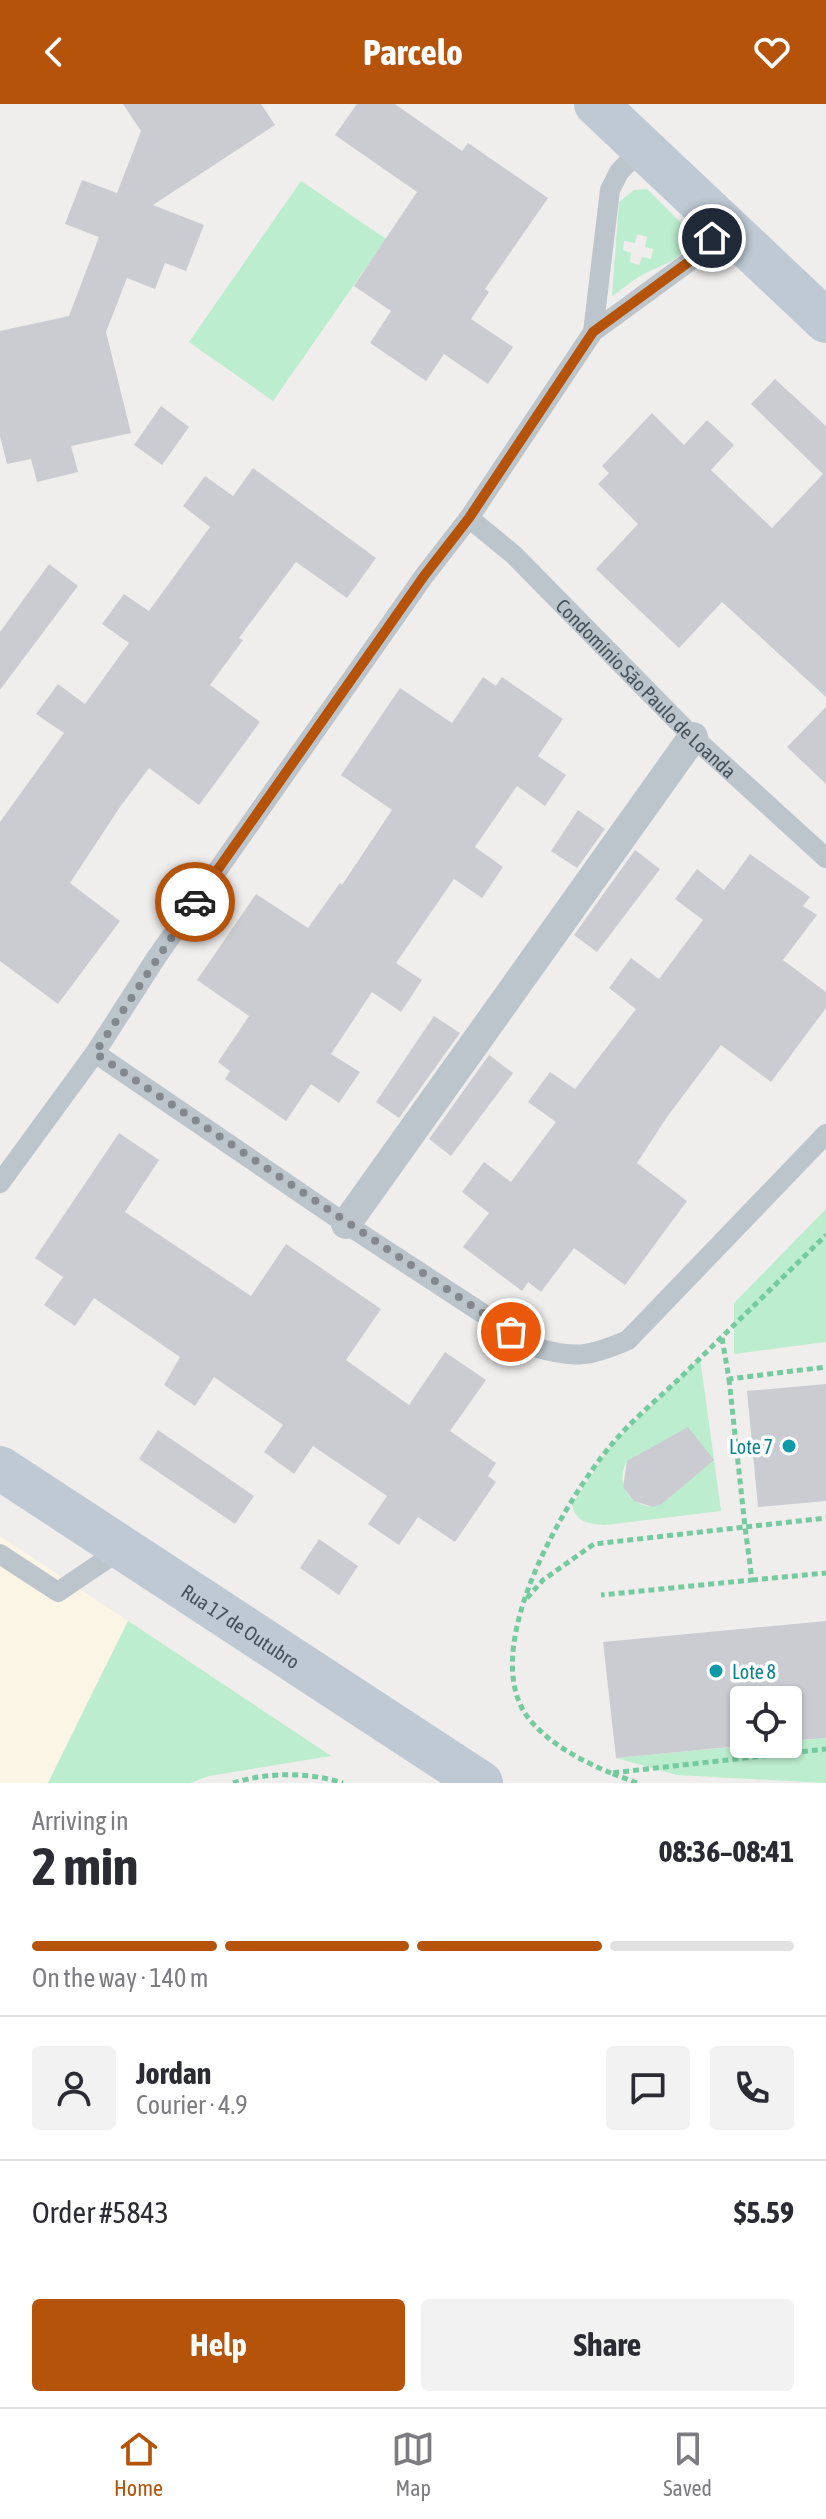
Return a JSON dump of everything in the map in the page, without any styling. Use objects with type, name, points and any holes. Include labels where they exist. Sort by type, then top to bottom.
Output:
[{"type":"main road","points":[[596,104],[826,321]]},
{"type":"main road","name":"Rua 17 de Outubro","points":[[0,1468],[481,1783]]},
{"type":"street","points":[[346,1224],[693,737]]},
{"type":"lane","points":[[593,332],[610,190],[619,172],[642,148]]},
{"type":"lane","points":[[0,1183],[95,1053],[156,958],[424,576],[469,518],[593,332],[701,253],[722,223]]},
{"type":"lane","name":"Condomínio São Paulo de Loanda","points":[[469,518],[514,555],[693,737],[826,858]]},
{"type":"lane","points":[[95,1053],[346,1224],[534,1347],[570,1358],[600,1353],[628,1340],[826,1134]]},
{"type":"lane","points":[[0,1554],[58,1592],[123,1548]]},
{"type":"path","points":[[637,1783],[588,1764],[553,1740],[523,1710],[512,1674],[514,1633],[522,1604],[556,1529],[612,1444],[826,1235]]},
{"type":"path","points":[[722,1337],[752,1580]]},
{"type":"path","points":[[729,1379],[826,1367]]},
{"type":"path","points":[[522,1604],[543,1580],[594,1544],[826,1518]]},
{"type":"path","points":[[601,1595],[826,1573]]},
{"type":"path","points":[[611,1773],[826,1749]]},
{"type":"path","points":[[233,1783],[252,1777],[316,1775],[343,1783]]},
{"type":"shaded area","points":[[0,1536],[128,1621],[48,1783],[0,1783]]},
{"type":"green space","points":[[301,181],[386,239],[273,401],[189,342]]},
{"type":"green space","points":[[647,189],[686,228],[687,238],[678,257],[640,276],[612,296],[619,202],[634,190]],"holes":[[[637,234],[647,237],[645,247],[653,249],[651,259],[642,257],[639,265],[630,262],[631,253],[623,250],[624,241],[635,243]]]},
{"type":"green space","points":[[826,1209],[826,1342],[734,1354],[734,1303]]},
{"type":"green space","points":[[700,1358],[721,1511],[605,1525],[580,1519],[572,1505],[612,1444]],"holes":[[[650,1450],[676,1490],[670,1498],[653,1507],[637,1502],[623,1485],[627,1461]]]},
{"type":"green space","points":[[128,1621],[331,1756],[209,1776],[190,1783],[48,1783]]},
{"type":"green space","points":[[826,1738],[826,1783],[677,1775],[616,1758],[730,1747],[730,1758],[802,1758],[802,1740]]},
{"type":"building","points":[[123,104],[261,104],[275,125],[153,205],[204,225],[186,271],[165,263],[155,289],[127,278],[106,332],[131,433],[71,446],[78,472],[37,482],[31,459],[7,464],[0,436],[0,331],[69,316],[99,237],[65,224],[82,180],[117,193],[141,131]]},
{"type":"building","points":[[357,104],[395,104],[462,151],[468,143],[548,198],[485,289],[489,292],[471,319],[513,347],[488,384],[444,354],[426,381],[370,343],[391,311],[354,286],[417,192],[335,135]]},
{"type":"building","points":[[775,379],[826,426],[826,697],[722,602],[679,648],[596,569],[638,524],[598,484],[609,473],[602,466],[652,413],[684,445],[707,420],[734,445],[711,470],[772,528],[823,474],[751,404]]},
{"type":"building","points":[[161,406],[189,427],[162,465],[134,445]]},
{"type":"building","points":[[253,468],[376,558],[347,598],[296,562],[239,638],[243,640],[210,685],[260,722],[199,805],[149,768],[120,807],[70,883],[120,921],[58,1004],[0,961],[0,822],[64,733],[36,714],[58,684],[85,704],[129,643],[102,624],[124,594],[149,611],[210,527],[183,506],[205,476],[233,496]]},
{"type":"building","points":[[49,564],[78,586],[0,690],[0,632]]},
{"type":"building","points":[[483,677],[496,686],[502,677],[563,719],[538,756],[566,775],[545,806],[517,786],[475,847],[503,867],[482,898],[454,879],[396,963],[422,980],[401,1012],[372,992],[331,1054],[360,1072],[339,1103],[311,1084],[286,1121],[225,1079],[230,1071],[218,1062],[249,1016],[197,980],[256,894],[308,928],[340,883],[342,885],[392,810],[341,775],[400,688],[452,723]]},
{"type":"building","points":[[826,707],[826,784],[787,747]]},
{"type":"building","points":[[578,810],[605,829],[577,868],[551,851]]},
{"type":"building","points":[[635,850],[660,869],[597,952],[574,935]]},
{"type":"building","points":[[750,854],[810,897],[803,906],[817,915],[783,960],[826,992],[826,1008],[771,1082],[721,1045],[667,1117],[637,1163],[687,1201],[625,1285],[574,1248],[541,1292],[528,1282],[522,1291],[463,1247],[489,1213],[462,1192],[484,1162],[511,1182],[556,1122],[528,1102],[550,1072],[575,1089],[636,1009],[609,988],[631,958],[659,979],[703,920],[675,899],[697,869],[724,890]]},
{"type":"building","points":[[434,1016],[460,1033],[399,1118],[376,1102]]},
{"type":"building","points":[[489,1055],[513,1073],[451,1156],[429,1139]]},
{"type":"building","points":[[119,1133],[159,1160],[125,1212],[251,1296],[286,1244],[381,1309],[346,1360],[409,1405],[445,1352],[486,1380],[450,1431],[496,1463],[488,1476],[496,1482],[455,1542],[418,1517],[399,1545],[368,1524],[387,1496],[313,1446],[294,1474],[264,1452],[283,1425],[214,1377],[195,1406],[164,1385],[180,1357],[94,1298],[75,1326],[44,1305],[63,1277],[35,1258]]},
{"type":"building","name":"Lote 7","points":[[826,1384],[826,1501],[758,1507],[747,1391]]},
{"type":"building","points":[[688,1427],[714,1460],[662,1504],[653,1507],[634,1501],[623,1487],[627,1461]]},
{"type":"building","points":[[158,1430],[254,1496],[235,1524],[139,1459]]},
{"type":"building","points":[[319,1539],[358,1566],[339,1595],[300,1568]]},
{"type":"building","name":"Lote 8","points":[[826,1621],[826,1738],[802,1740],[802,1686],[730,1686],[730,1747],[616,1758],[603,1642]]},
{"type":"way so far","points":[[195,902],[95,1053],[511,1332]]},
{"type":"place","name":"Lote 7","points":[[789,1446]]},
{"type":"place","name":"Lote 8","points":[[716,1671]]},
{"type":"route","points":[[195,902],[424,576],[469,518],[593,332],[701,253],[712,238]]}]
